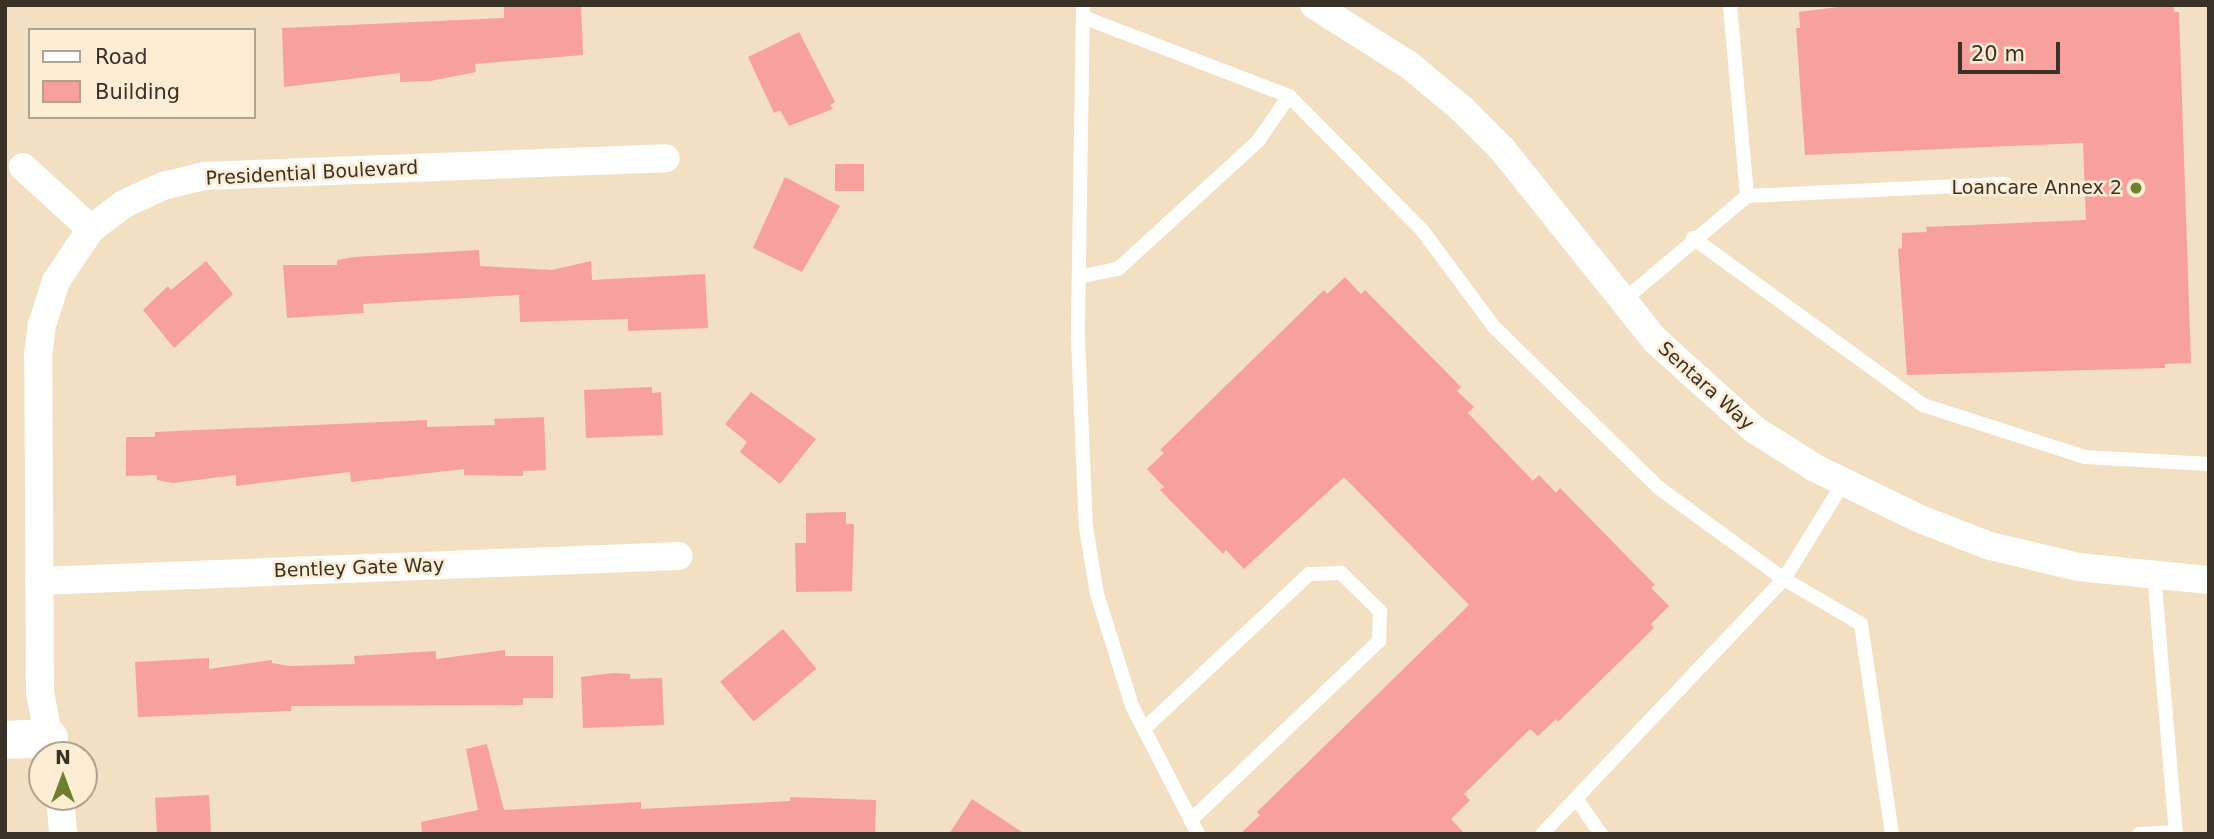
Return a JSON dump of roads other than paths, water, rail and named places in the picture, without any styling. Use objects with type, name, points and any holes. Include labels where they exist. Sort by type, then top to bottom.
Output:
[{"type":"street","name":"Sentara Way","points":[[1314,5],[1409,65],[1462,109],[1502,149],[1604,282],[1624,300],[1655,340],[1699,385],[1755,430],[1844,482],[1920,519],[1990,546],[2078,567],[2209,580]]},
{"type":"street","name":"Presidential Boulevard","points":[[49,741],[40,692],[42,325],[56,281],[91,229],[144,195],[204,176],[666,158]]},
{"type":"street","points":[[23,167],[91,229]]},
{"type":"street","name":"Bentley Gate Way","points":[[39,581],[679,556]]},
{"type":"street","points":[[5,740],[28,744]]},
{"type":"street","points":[[61,811],[63,834]]},
{"type":"lane","points":[[1730,5],[1746,196]]},
{"type":"lane","points":[[1198,834],[1144,729],[1097,594],[1086,527],[1079,277],[1083,11],[1289,96],[1422,230],[1494,327],[1659,488],[1784,579],[1861,624],[1892,834]]},
{"type":"lane","points":[[1079,277],[1118,269],[1258,141],[1289,96]]},
{"type":"lane","points":[[1624,300],[1693,238],[1746,196],[2006,184]]},
{"type":"lane","points":[[1693,238],[1923,405],[2085,457],[2209,464]]},
{"type":"lane","points":[[1542,834],[1784,579],[1844,482]]},
{"type":"lane","points":[[1144,729],[1309,574],[1341,573],[1380,611],[1379,641],[1191,820]]},
{"type":"lane","points":[[2139,834],[2176,833],[2154,573]]},
{"type":"lane","points":[[1577,800],[1601,834]]},
{"type":"place","name":"Loancare Annex 2","points":[[2136,188]]}]
